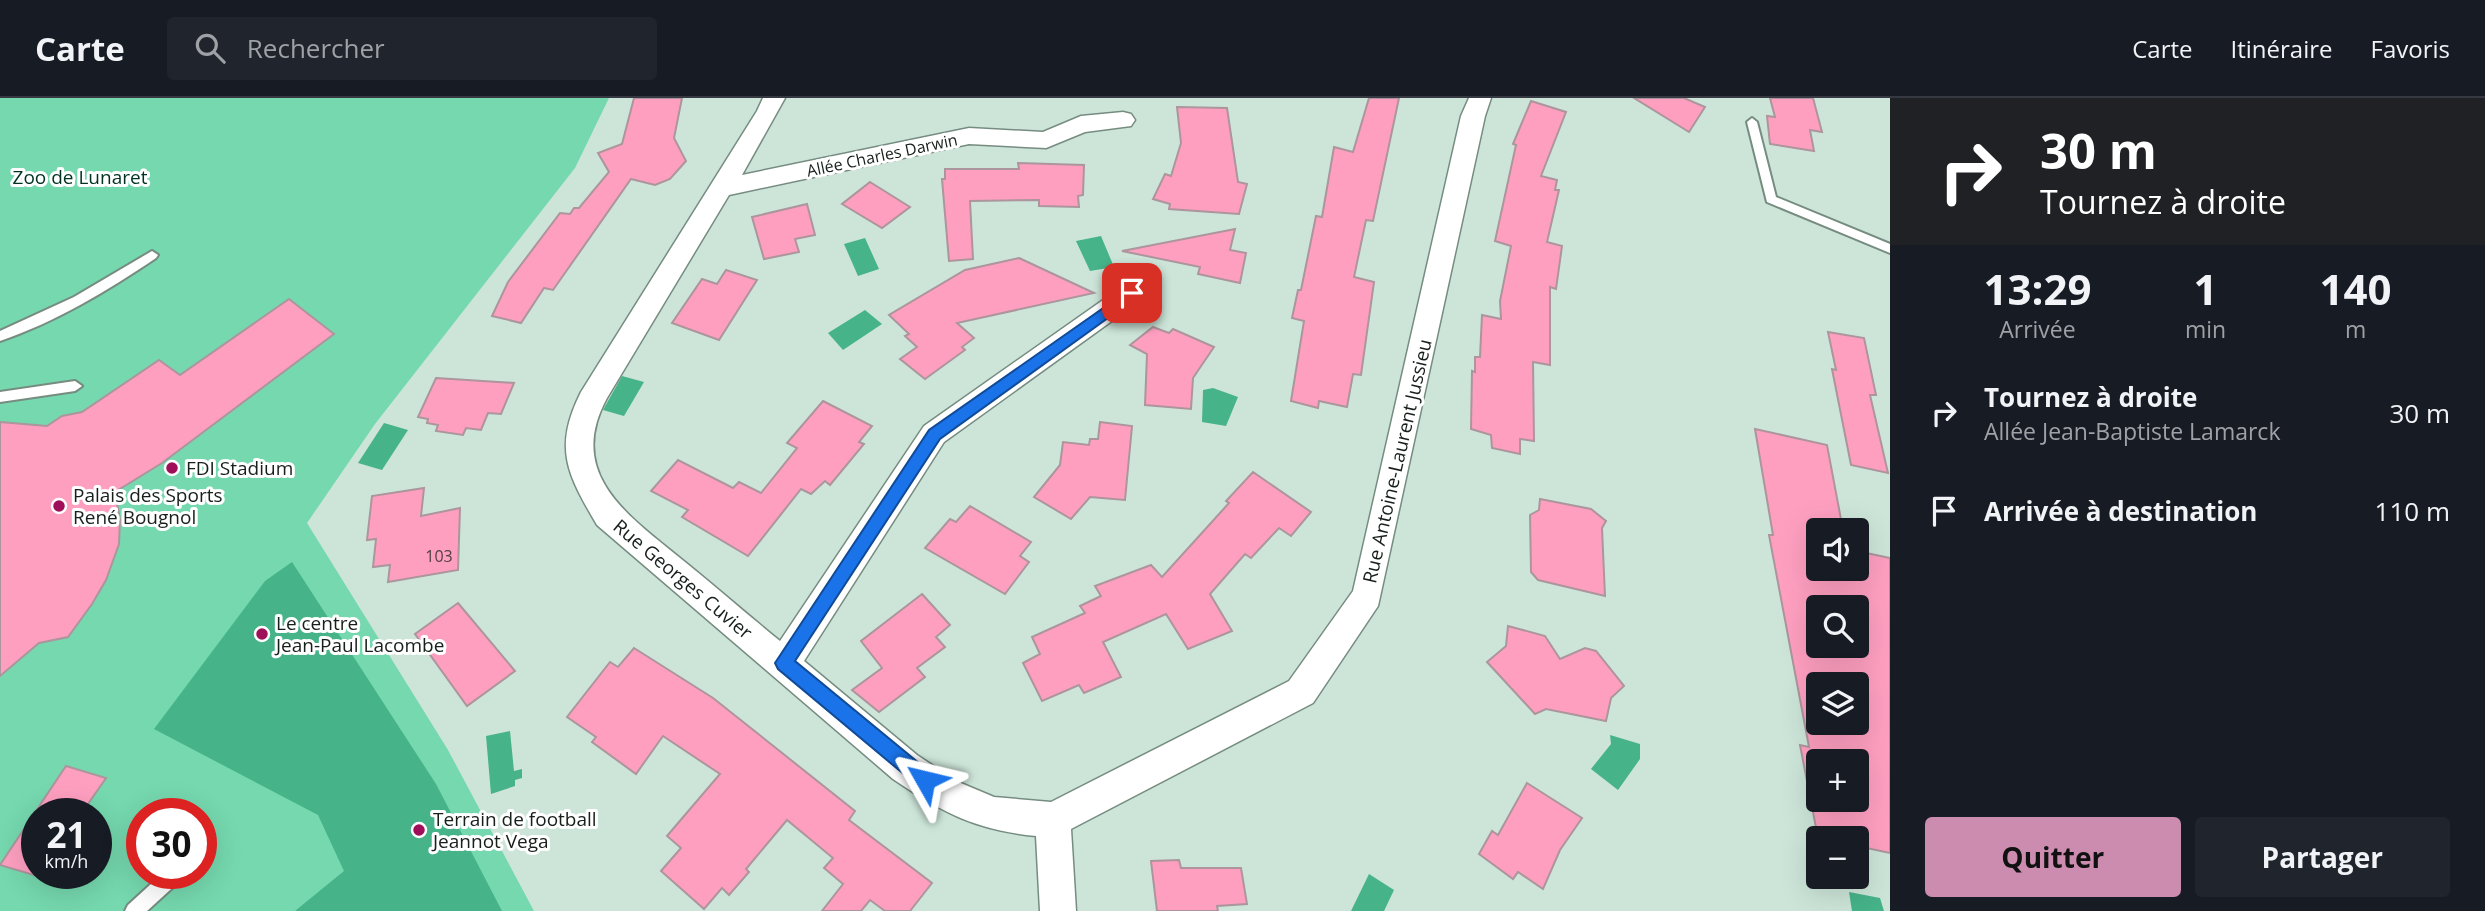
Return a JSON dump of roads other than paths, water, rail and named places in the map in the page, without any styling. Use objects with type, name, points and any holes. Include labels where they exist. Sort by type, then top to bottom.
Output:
[{"type":"street","name":"Rue Georges Cuvier","points":[[774,98],[723,188],[651,296],[586,412],[578,442],[583,474],[608,516],[905,766],[944,793],[994,814],[1053,820]]},
{"type":"street","name":"Rue Antoine-Laurent Jussieu","points":[[1053,820],[1301,692],[1367,596],[1473,116],[1480,98]]},
{"type":"street","name":"Allée Charles Darwin","points":[[723,188],[970,136],[1046,140],[1081,124],[1123,120]]},
{"type":"street","points":[[784,663],[934,434],[1132,293]]},
{"type":"street","points":[[1053,820],[1058,911]]},
{"type":"lane","points":[[1752,121],[1771,199],[1890,249]]},
{"type":"lane","points":[[0,336],[25,327],[106,285],[152,255]]},
{"type":"lane","points":[[0,397],[75,386]]},
{"type":"lane","points":[[134,911],[158,889]]},
{"type":"place","name":"FDI Stadium","points":[[172,468]]},
{"type":"place","name":"Palais des Sports René Bougnol","points":[[59,506]]},
{"type":"place","name":"Le centre Jean-Paul Lacombe","points":[[262,634]]},
{"type":"place","name":"Terrain de football Jeannot Vega","points":[[419,830]]},
{"type":"park label","name":"Zoo de Lunaret","points":[[80,177]]}]
